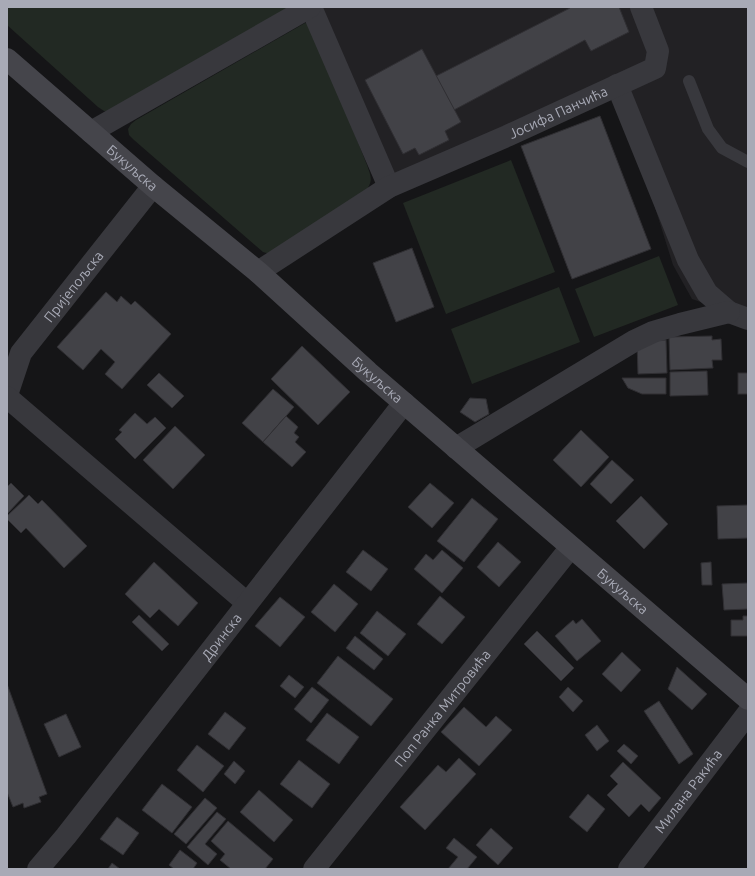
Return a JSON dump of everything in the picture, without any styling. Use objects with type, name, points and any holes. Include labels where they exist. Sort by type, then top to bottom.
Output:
[{"type":"main road","name":"Букуљска","points":[[7,59],[154,186],[258,272],[368,372],[748,700]]},
{"type":"street","points":[[91,132],[310,7],[389,187]]},
{"type":"street","points":[[617,85],[655,68],[658,51],[641,7]]},
{"type":"street","name":"Јосифа Панчића","points":[[258,272],[389,187],[507,136],[617,85],[688,260],[707,293],[739,316]]},
{"type":"street","name":"Пријепољска","points":[[7,396],[21,353],[154,186]]},
{"type":"street","points":[[456,448],[634,341],[653,332],[680,324],[739,316]]},
{"type":"street","points":[[7,396],[247,603]]},
{"type":"street","name":"Дринска","points":[[38,869],[66,836],[404,403]]},
{"type":"street","name":"Поп Ранка Митровића","points":[[314,869],[571,547]]},
{"type":"street","name":"Милана Ракића","points":[[629,869],[748,713]]},
{"type":"lane","points":[[689,81],[708,129],[722,148],[748,162]]},
{"type":"shaded area","points":[[7,7],[291,7],[110,111],[104,111],[7,25]]},
{"type":"shaded area","points":[[311,7],[748,7],[748,328],[729,312],[692,299],[673,265],[617,86],[389,187]]},
{"type":"shaded area","points":[[305,23],[310,24],[313,29],[367,165],[371,180],[364,194],[270,254],[263,252],[134,140],[129,135],[128,129],[136,120]]},
{"type":"shaded area","points":[[511,160],[555,272],[446,314],[403,203]]},
{"type":"shaded area","points":[[659,256],[678,305],[594,337],[575,289]]},
{"type":"shaded area","points":[[559,287],[580,342],[472,384],[451,329]]},
{"type":"building","points":[[570,7],[619,7],[629,32],[591,51],[585,40],[454,110],[436,76]]},
{"type":"building","points":[[422,49],[461,122],[445,131],[449,140],[419,155],[415,148],[403,154],[365,80]]},
{"type":"building","points":[[600,116],[651,249],[572,279],[521,146]]},
{"type":"building","points":[[412,248],[434,307],[396,322],[373,263]]},
{"type":"building","points":[[106,292],[117,302],[121,296],[131,305],[135,301],[171,334],[122,389],[105,374],[115,362],[101,349],[83,370],[57,347]]},
{"type":"building","points":[[712,336],[712,340],[721,339],[722,360],[712,360],[713,368],[670,370],[669,337]]},
{"type":"building","points":[[666,340],[667,373],[638,374],[637,341]]},
{"type":"building","points":[[302,346],[350,392],[318,425],[271,379]]},
{"type":"building","points":[[707,371],[708,395],[670,396],[670,372]]},
{"type":"building","points":[[159,373],[184,396],[172,408],[147,385]]},
{"type":"building","points":[[738,373],[748,373],[748,394],[738,394]]},
{"type":"building","points":[[622,378],[666,378],[666,394],[642,394],[628,388]]},
{"type":"building","points":[[273,389],[294,407],[263,442],[242,423]]},
{"type":"building","points":[[470,398],[486,399],[489,414],[475,422],[460,412]]},
{"type":"building","points":[[135,413],[147,424],[155,417],[166,428],[135,459],[115,439],[122,432],[119,430]]},
{"type":"building","points":[[286,416],[298,427],[294,433],[299,437],[295,442],[306,452],[292,467],[263,442]]},
{"type":"building","points":[[175,426],[205,455],[173,489],[143,460]]},
{"type":"building","points":[[581,430],[609,457],[581,487],[553,460]]},
{"type":"building","points":[[612,460],[634,480],[611,504],[590,484]]},
{"type":"building","points":[[11,483],[24,496],[7,514],[7,487]]},
{"type":"building","points":[[430,483],[454,503],[432,528],[408,507]]},
{"type":"building","points":[[29,495],[38,504],[42,500],[87,546],[64,568],[26,528],[21,533],[7,519],[7,516]]},
{"type":"building","points":[[641,496],[668,524],[644,549],[616,521]]},
{"type":"building","points":[[472,498],[498,519],[464,562],[437,541]]},
{"type":"building","points":[[748,505],[748,538],[718,539],[717,506]]},
{"type":"building","points":[[498,542],[521,562],[499,587],[477,567]]},
{"type":"building","points":[[363,550],[388,569],[371,591],[346,572]]},
{"type":"building","points":[[442,550],[463,568],[442,593],[414,569],[426,554],[433,560]]},
{"type":"building","points":[[154,562],[198,603],[178,626],[159,609],[150,618],[125,594]]},
{"type":"building","points":[[711,562],[712,585],[702,585],[701,563]]},
{"type":"building","points":[[748,583],[748,609],[724,610],[722,584]]},
{"type":"building","points":[[334,584],[358,604],[335,632],[311,612]]},
{"type":"building","points":[[440,596],[465,617],[442,644],[417,624]]},
{"type":"building","points":[[280,597],[305,617],[280,647],[255,626]]},
{"type":"building","points":[[377,611],[406,634],[388,656],[360,633]]},
{"type":"building","points":[[139,615],[169,644],[162,651],[132,622]]},
{"type":"building","points":[[743,616],[748,616],[748,636],[731,636],[731,620],[743,620]]},
{"type":"building","points":[[582,619],[601,641],[577,661],[555,636],[573,620],[576,624]]},
{"type":"building","points":[[537,631],[574,668],[561,681],[524,644]]},
{"type":"building","points":[[355,636],[383,659],[374,670],[346,648]]},
{"type":"building","points":[[622,652],[641,670],[621,692],[602,674]]},
{"type":"building","points":[[338,656],[393,699],[371,726],[317,683]]},
{"type":"building","points":[[677,667],[707,694],[692,710],[668,689]]},
{"type":"building","points":[[289,675],[304,687],[295,698],[280,686]]},
{"type":"building","points":[[7,684],[47,794],[39,797],[41,802],[24,808],[23,803],[13,807],[7,792]]},
{"type":"building","points":[[312,687],[329,700],[311,723],[294,709]]},
{"type":"building","points":[[568,687],[583,701],[573,712],[559,697]]},
{"type":"building","points":[[659,701],[693,754],[679,764],[644,711]]},
{"type":"building","points":[[464,707],[486,727],[496,716],[512,730],[479,766],[441,732]]},
{"type":"building","points":[[225,712],[246,728],[229,750],[208,734]]},
{"type":"building","points":[[327,713],[359,737],[339,764],[306,740]]},
{"type":"building","points":[[66,714],[81,747],[59,757],[44,724]]},
{"type":"building","points":[[597,725],[609,741],[597,751],[585,735]]},
{"type":"building","points":[[624,744],[638,756],[631,764],[617,751]]},
{"type":"building","points":[[197,745],[224,766],[203,792],[177,770]]},
{"type":"building","points":[[459,758],[476,774],[425,830],[400,807],[438,765],[446,772]]},
{"type":"building","points":[[299,760],[330,784],[312,808],[280,784]]},
{"type":"building","points":[[234,761],[245,771],[235,784],[224,774]]},
{"type":"building","points":[[623,762],[661,798],[649,812],[641,804],[629,817],[607,795],[618,784],[610,776]]},
{"type":"building","points":[[162,784],[192,807],[172,833],[142,810]]},
{"type":"building","points":[[259,790],[293,820],[274,842],[240,812]]},
{"type":"building","points":[[588,794],[605,809],[587,832],[569,817]]},
{"type":"building","points":[[205,798],[217,808],[186,844],[174,834]]},
{"type":"building","points":[[217,812],[226,819],[205,844],[217,854],[208,865],[187,847]]},
{"type":"building","points":[[117,817],[139,833],[123,855],[100,839]]},
{"type":"building","points":[[228,821],[273,859],[265,869],[231,869],[220,860],[225,854],[211,841]]},
{"type":"building","points":[[491,828],[513,848],[498,865],[476,845]]},
{"type":"building","points":[[454,838],[477,857],[467,869],[448,869],[458,857],[446,848]]},
{"type":"building","points":[[180,850],[197,863],[193,869],[174,869],[169,865]]},
{"type":"building","points":[[112,863],[120,869],[108,869]]}]
